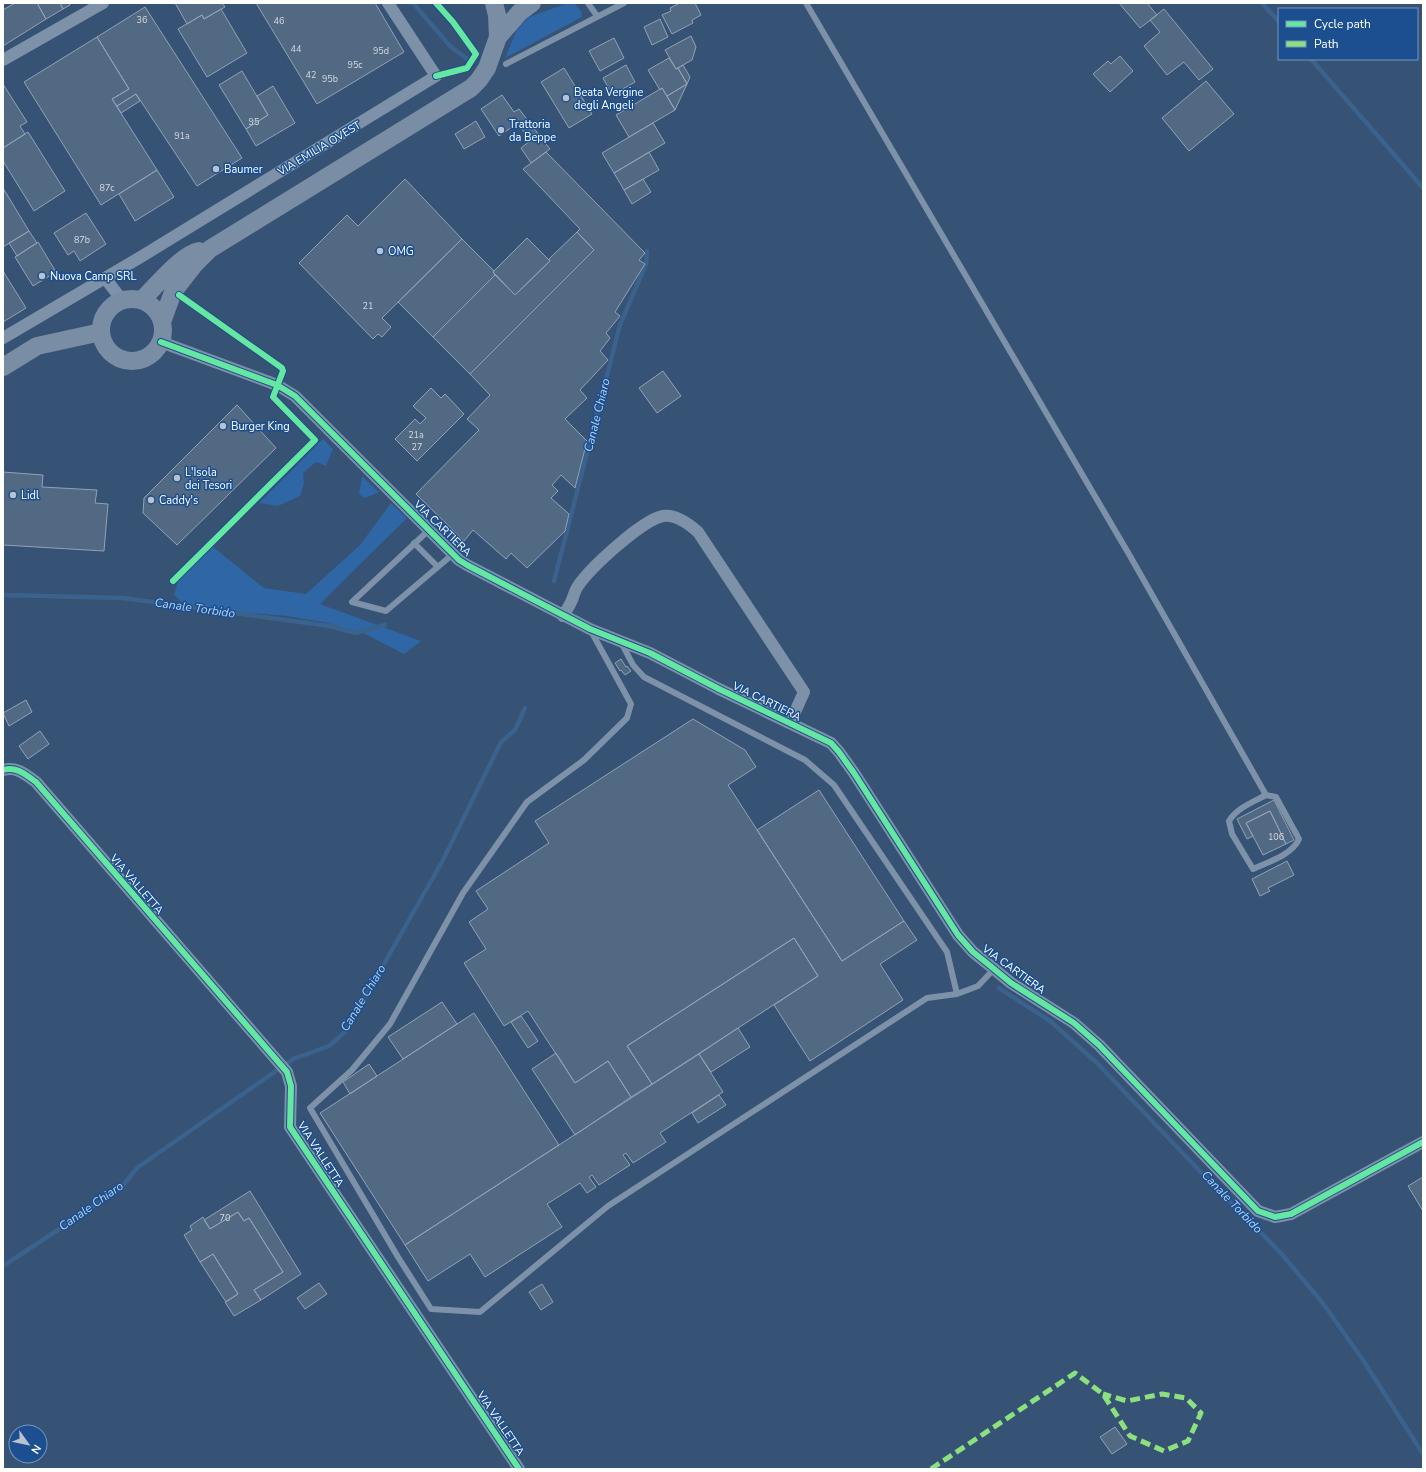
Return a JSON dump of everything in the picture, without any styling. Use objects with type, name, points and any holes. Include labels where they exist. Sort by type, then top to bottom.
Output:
[{"type":"main road","points":[[494,3],[497,15],[498,37]]},
{"type":"main road","points":[[162,322],[173,292],[194,265],[210,249],[394,134],[463,94],[483,74],[498,37],[520,12],[532,3]]},
{"type":"main road","points":[[142,300],[175,266],[194,252],[210,249]]},
{"type":"main road","points":[[132,298],[142,300],[151,305],[158,313],[162,322],[163,332],[155,351],[147,357],[137,361],[127,361],[117,357],[109,351],[103,342],[101,322],[113,305],[122,300],[132,298]]},
{"type":"main road","points":[[3,367],[37,346],[101,332]]},
{"type":"street","points":[[3,60],[103,3]]},
{"type":"street","name":"VIA EMILIA OVEST","points":[[3,338],[105,278],[436,76],[388,3]]},
{"type":"street","points":[[105,278],[122,300]]},
{"type":"street","name":"VIA CARTIERA","points":[[160,342],[277,385],[296,396],[453,554],[467,565],[563,616],[590,629],[650,653],[719,689],[831,743],[839,752],[958,935],[973,952],[1011,982],[1074,1023],[1099,1044],[1258,1211],[1275,1218],[1291,1214],[1423,1142]]},
{"type":"street","name":"VIA CARTIERA","points":[[563,616],[572,601],[578,586],[615,548],[650,521],[664,516],[684,520],[698,532],[804,692],[790,723]]},
{"type":"street","name":"VIA VALLETTA","points":[[3,770],[10,768],[18,770],[36,782],[284,1068],[291,1086],[290,1127],[519,1469]]},
{"type":"lane","points":[[588,3],[597,16]]},
{"type":"lane","points":[[506,64],[624,3]]},
{"type":"lane","points":[[806,3],[1130,556],[1266,795],[1276,797],[1299,839],[1291,850],[1253,869],[1232,834],[1229,821],[1239,810],[1266,795]]},
{"type":"lane","points":[[429,530],[352,602],[386,611],[453,554]]},
{"type":"lane","points":[[414,543],[438,566]]},
{"type":"lane","points":[[590,629],[631,704],[627,718],[584,760],[527,802],[463,893],[390,1024],[352,1070],[310,1108],[398,1257],[431,1309],[480,1312],[608,1206],[927,998],[957,994],[978,986],[994,969]]},
{"type":"lane","points":[[620,640],[633,665],[644,677],[805,760],[834,785],[947,952],[957,994]]},
{"type":"shaded area","points":[[568,3],[575,4],[581,11],[582,17],[505,58],[516,31],[529,17]]},
{"type":"shaded area","points":[[323,439],[333,449],[326,466],[316,462],[303,473],[304,483],[300,496],[278,506],[259,503]]},
{"type":"shaded area","points":[[362,476],[379,492],[365,498],[359,494]]},
{"type":"shaded area","points":[[391,503],[407,518],[320,604],[421,641],[404,654],[363,633],[328,623],[287,616],[188,608],[174,595],[178,581],[213,547],[264,588],[306,594],[360,545]]},
{"type":"building","points":[[15,3],[37,3],[46,19],[3,46],[3,10]]},
{"type":"building","points":[[37,3],[60,3],[63,9],[46,19]]},
{"type":"building","points":[[60,3],[70,3],[70,5],[63,9]]},
{"type":"building","points":[[175,3],[222,3],[225,7],[204,19],[202,15],[187,24]]},
{"type":"building","points":[[256,3],[375,3],[404,52],[317,104]]},
{"type":"building","points":[[680,3],[695,3],[701,15],[692,20],[693,23],[672,34],[662,15],[671,11],[670,8]]},
{"type":"building","points":[[1119,3],[1147,3],[1157,15],[1140,28]]},
{"type":"building","points":[[145,7],[242,158],[197,186],[136,94],[117,106],[112,99],[129,89],[97,37]]},
{"type":"building","points":[[221,9],[247,53],[207,77],[178,29],[202,15],[204,19]]},
{"type":"building","points":[[1164,9],[1213,69],[1199,80],[1184,62],[1167,75],[1144,46],[1160,32],[1150,20]]},
{"type":"building","points":[[660,19],[668,37],[652,45],[644,27]]},
{"type":"building","points":[[691,36],[696,47],[692,60],[676,69],[665,50]]},
{"type":"building","points":[[97,37],[129,89],[112,99],[157,170],[101,205],[24,82]]},
{"type":"building","points":[[614,38],[624,58],[600,71],[589,51]]},
{"type":"building","points":[[1120,56],[1133,71],[1110,92],[1093,74],[1108,61],[1111,64]]},
{"type":"building","points":[[669,58],[676,69],[678,68],[687,84],[667,96],[662,88],[660,90],[648,70]]},
{"type":"building","points":[[626,65],[635,82],[612,95],[603,78]]},
{"type":"building","points":[[683,65],[690,77],[687,84],[678,68]]},
{"type":"building","name":"Beata Vergine degli Angeli","points":[[564,68],[592,114],[569,128],[541,82]]},
{"type":"building","points":[[242,71],[268,115],[246,129],[219,85]]},
{"type":"building","points":[[1206,81],[1234,114],[1189,151],[1162,118]]},
{"type":"building","points":[[3,84],[27,122],[20,126],[25,134],[3,148]]},
{"type":"building","points":[[687,84],[675,110],[667,96]]},
{"type":"building","points":[[273,86],[295,123],[256,146],[246,129],[268,115],[257,96]]},
{"type":"building","points":[[662,88],[675,110],[629,137],[616,115]]},
{"type":"building","points":[[136,94],[140,101],[121,113],[117,106]]},
{"type":"building","name":"Trattoria da Beppe","points":[[502,95],[514,112],[519,109],[550,149],[531,163],[521,148],[530,141],[518,123],[499,136],[481,109]]},
{"type":"building","points":[[476,121],[485,137],[464,149],[455,134]]},
{"type":"building","points":[[653,123],[665,143],[614,173],[602,153]]},
{"type":"building","points":[[28,132],[65,191],[34,211],[3,161],[3,148]]},
{"type":"building","points":[[546,152],[645,253],[639,260],[645,264],[615,312],[620,316],[606,333],[610,338],[600,351],[608,360],[580,390],[587,398],[565,419],[587,441],[575,488],[561,475],[552,485],[558,491],[551,498],[569,514],[565,531],[527,568],[511,553],[506,559],[473,530],[464,541],[416,494],[479,430],[467,419],[490,395],[470,374],[594,250],[577,232],[580,229],[523,169]]},
{"type":"building","points":[[649,152],[659,170],[624,190],[614,173]]},
{"type":"building","points":[[157,170],[174,197],[135,221],[119,194]]},
{"type":"building","name":"OMG","points":[[405,179],[462,239],[382,318],[391,327],[382,337],[378,334],[373,339],[299,263],[347,215],[358,226]]},
{"type":"building","points":[[643,179],[651,192],[632,204],[624,190]]},
{"type":"building","points":[[3,188],[29,231],[3,247]]},
{"type":"building","points":[[86,213],[106,244],[80,261],[74,251],[68,255],[54,233]]},
{"type":"building","points":[[29,231],[37,243],[17,256],[9,243]]},
{"type":"building","points":[[577,232],[594,250],[470,374],[433,337],[495,275],[515,295]]},
{"type":"building","points":[[527,238],[550,261],[515,295],[493,272]]},
{"type":"building","points":[[462,239],[494,271],[493,272],[495,275],[433,337],[398,302]]},
{"type":"building","points":[[38,242],[56,272],[33,286],[15,257]]},
{"type":"building","points":[[3,271],[26,308],[3,322]]},
{"type":"building","points":[[663,371],[681,396],[657,413],[639,388]]},
{"type":"building","points":[[431,388],[441,398],[445,394],[464,414],[417,461],[395,439],[415,419],[420,424],[426,418],[413,406]]},
{"type":"building","points":[[237,405],[276,448],[177,545],[143,513],[144,498]]},
{"type":"building","points":[[3,472],[43,475],[42,487],[97,490],[95,503],[108,504],[104,551],[3,545]]},
{"type":"building","points":[[621,659],[626,667],[627,666],[631,671],[625,675],[621,670],[620,671],[615,663]]},
{"type":"building","points":[[26,700],[32,712],[9,726],[3,713]]},
{"type":"building","points":[[693,719],[745,750],[756,767],[728,785],[842,961],[904,921],[917,940],[880,964],[903,1000],[810,1061],[774,1005],[818,976],[794,938],[627,1046],[652,1084],[631,1097],[608,1061],[575,1083],[528,1011],[504,1026],[464,963],[486,949],[469,922],[488,909],[476,891],[549,843],[535,821]]},
{"type":"building","points":[[40,731],[49,744],[28,759],[19,746]]},
{"type":"building","points":[[819,790],[904,921],[842,961],[757,830]]},
{"type":"building","points":[[1274,800],[1294,840],[1286,844],[1270,811],[1246,823],[1253,836],[1247,839],[1237,819]]},
{"type":"building","points":[[1270,811],[1286,844],[1263,855],[1246,823]]},
{"type":"building","points":[[1287,861],[1294,875],[1268,888],[1270,891],[1260,896],[1252,879]]},
{"type":"building","points":[[794,938],[818,976],[652,1084],[627,1046]]},
{"type":"building","points":[[442,1002],[457,1024],[403,1059],[388,1037]]},
{"type":"building","points":[[474,1013],[559,1145],[405,1245],[320,1113]]},
{"type":"building","points":[[521,1016],[538,1041],[528,1048],[511,1022]]},
{"type":"building","points":[[738,1028],[750,1047],[711,1072],[699,1054]]},
{"type":"building","points":[[556,1053],[575,1083],[608,1061],[631,1097],[575,1135],[532,1069]]},
{"type":"building","points":[[699,1054],[723,1092],[660,1133],[666,1142],[633,1163],[626,1153],[623,1155],[630,1165],[599,1185],[592,1175],[589,1177],[596,1187],[587,1193],[580,1183],[547,1204],[562,1227],[485,1277],[470,1254],[428,1281],[405,1245]]},
{"type":"building","points":[[369,1064],[377,1076],[350,1094],[343,1082]]},
{"type":"building","points":[[719,1095],[726,1105],[698,1123],[692,1113]]},
{"type":"building","points":[[1423,1177],[1423,1211],[1408,1186]]},
{"type":"building","points":[[250,1191],[301,1274],[261,1300],[254,1290],[283,1272],[249,1218],[244,1221],[238,1212],[210,1229],[204,1220]]},
{"type":"building","points":[[238,1212],[244,1221],[249,1218],[283,1272],[254,1290],[261,1300],[234,1316],[225,1302],[238,1294],[213,1254],[200,1262],[184,1235],[192,1230],[190,1226],[203,1217],[210,1229]]},
{"type":"building","points":[[213,1254],[238,1294],[226,1302],[200,1262]]},
{"type":"building","points":[[319,1283],[327,1294],[305,1309],[297,1298]]},
{"type":"building","points":[[542,1284],[553,1302],[541,1310],[529,1292]]},
{"type":"building","points":[[1115,1427],[1127,1444],[1112,1454],[1100,1437]]},
{"type":"waterway","name":"Canale Chiaro","points":[[413,3],[450,46],[466,58]]},
{"type":"waterway","points":[[1262,3],[1278,21]]},
{"type":"waterway","points":[[1312,60],[1423,188]]},
{"type":"waterway","name":"Canale Chiaro","points":[[554,581],[620,325],[646,264],[647,251]]},
{"type":"waterway","name":"Canale Torbido","points":[[3,595],[123,598],[330,626],[355,633],[385,625]]},
{"type":"waterway","name":"Canale Chiaro","points":[[3,1266],[120,1189],[137,1168],[293,1059],[329,1046],[346,1031],[443,860],[501,742],[515,730],[525,708]]},
{"type":"waterway","name":"Canale Torbido","points":[[999,988],[1050,1021],[1097,1063],[1196,1167],[1280,1252],[1322,1302],[1363,1360],[1423,1454]]},
{"type":"marked path","points":[[931,1469],[1075,1373],[1103,1394],[1130,1436],[1164,1451],[1188,1441],[1201,1413],[1186,1398],[1162,1394],[1127,1401],[1103,1394]]},
{"type":"cycle path","points":[[436,3],[453,22],[476,54],[467,68],[436,76]]},
{"type":"cycle path","points":[[173,581],[315,440],[273,397],[283,371],[282,368],[179,295]]},
{"type":"cycle path","points":[[161,342],[277,385],[295,396],[459,560],[467,565],[590,629],[650,653],[719,689],[831,743],[854,773],[958,935],[973,952],[1011,983],[1074,1023],[1099,1045],[1258,1211],[1275,1217],[1291,1214],[1423,1142]]},
{"type":"cycle path","points":[[3,770],[16,770],[36,782],[287,1072],[291,1086],[290,1127],[519,1469]]},
{"type":"place","name":"Beata Vergine degli Angeli","points":[[566,98]]},
{"type":"place","name":"Trattoria da Beppe","points":[[501,130]]},
{"type":"place","name":"Baumer","points":[[216,169]]},
{"type":"place","name":"OMG","points":[[380,251]]},
{"type":"place","name":"Nuova Camp SRL","points":[[42,276]]},
{"type":"place","name":"Burger King","points":[[223,426]]},
{"type":"place","name":"L'Isola dei Tesori","points":[[177,478]]},
{"type":"place","name":"Lidl","points":[[13,495]]},
{"type":"place","name":"Caddy's","points":[[151,500]]}]
